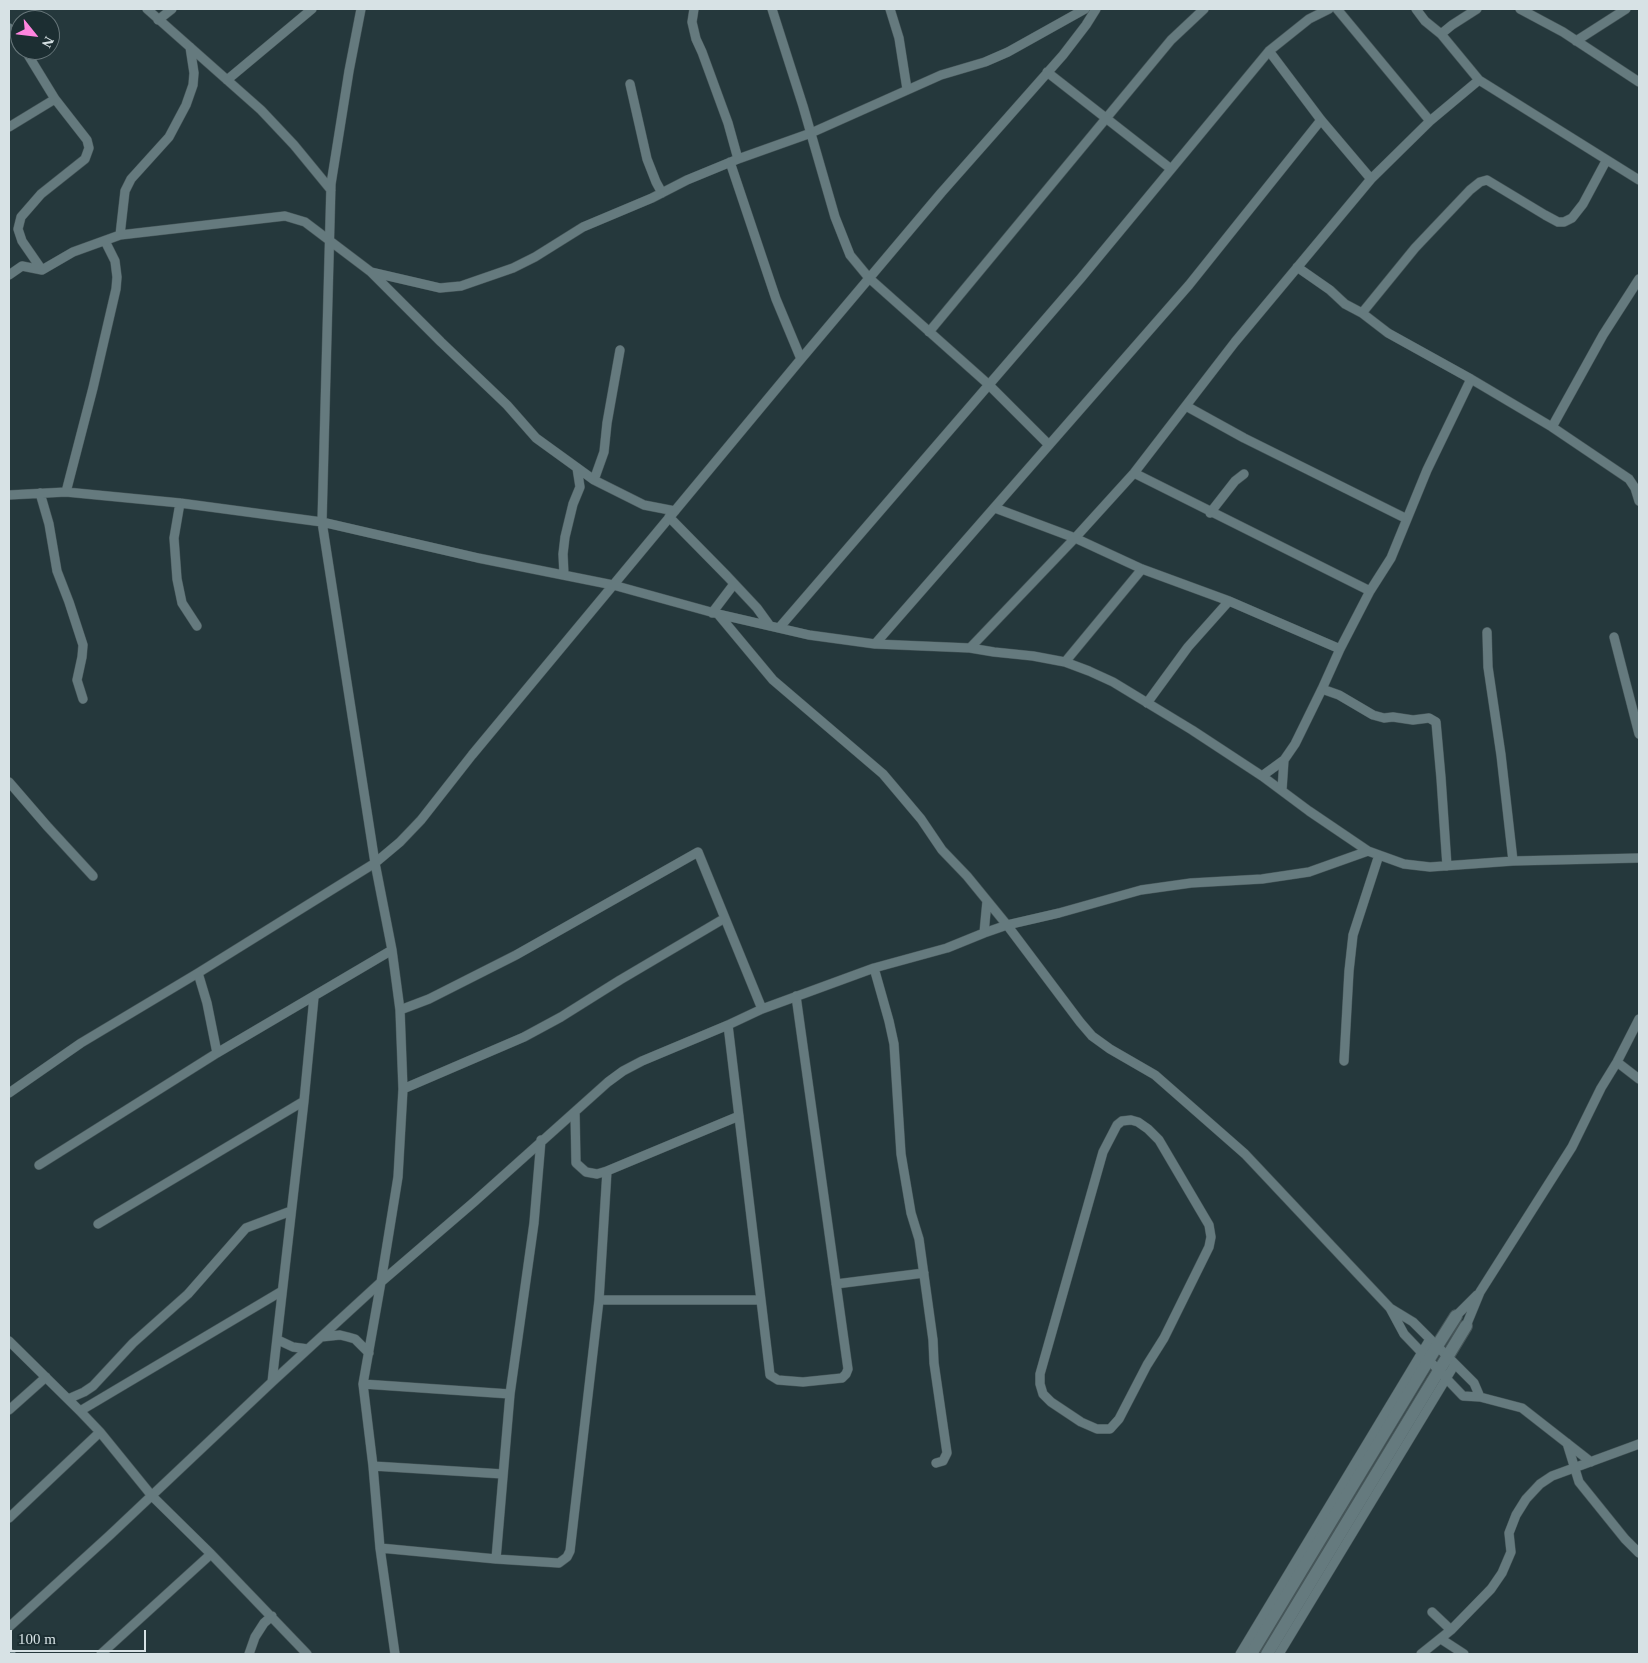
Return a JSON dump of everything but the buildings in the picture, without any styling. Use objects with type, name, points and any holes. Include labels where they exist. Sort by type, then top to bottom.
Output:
[{"type":"main road","points":[[1251,1654],[1433,1342],[1456,1316]]},
{"type":"main road","points":[[1267,1654],[1451,1360],[1466,1326]]},
{"type":"street","points":[[147,9],[260,110],[288,138],[331,190]]},
{"type":"street","points":[[158,20],[172,9]]},
{"type":"street","points":[[227,80],[312,9]]},
{"type":"street","points":[[361,9],[348,71],[331,190],[322,522],[375,863],[392,950],[400,1010],[403,1089],[398,1177],[382,1282],[363,1384],[380,1548],[395,1654]]},
{"type":"street","points":[[694,9],[692,22],[696,39],[728,123],[734,160],[776,299],[801,359]]},
{"type":"street","points":[[772,9],[835,217],[850,256],[869,278],[988,384],[1050,445]]},
{"type":"street","points":[[890,9],[899,38],[907,89]]},
{"type":"street","points":[[371,272],[440,288],[460,286],[513,268],[535,257],[582,227],[734,160],[811,133],[941,75],[985,62],[1008,52],[1085,9]]},
{"type":"street","points":[[9,1093],[81,1043],[375,863],[400,842],[421,820],[472,755],[869,278],[1047,72],[1086,25],[1096,9]]},
{"type":"street","points":[[929,332],[1171,40],[1204,9]]},
{"type":"street","points":[[774,627],[1081,278],[1269,50],[1309,19],[1329,9]]},
{"type":"street","points":[[1337,9],[1430,121]]},
{"type":"street","points":[[1416,9],[1425,21],[1441,34],[1479,80],[1639,180]]},
{"type":"street","points":[[1441,34],[1477,9]]},
{"type":"street","points":[[1520,9],[1576,41],[1639,82]]},
{"type":"street","points":[[1576,41],[1626,9]]},
{"type":"street","points":[[120,235],[123,201],[131,180],[169,137],[186,105],[194,73],[190,47]]},
{"type":"street","points":[[1269,50],[1322,120],[1371,179]]},
{"type":"street","points":[[31,60],[55,99],[87,140],[89,148],[85,159],[40,194],[21,217],[18,229],[22,241],[42,270]]},
{"type":"street","points":[[1047,72],[1171,169]]},
{"type":"street","points":[[970,648],[1134,473],[1235,342],[1371,179],[1430,121],[1479,80]]},
{"type":"street","points":[[630,84],[647,159],[662,193]]},
{"type":"street","points":[[9,127],[55,99]]},
{"type":"street","points":[[875,644],[1189,285],[1322,120]]},
{"type":"street","points":[[1362,313],[1415,248],[1470,190],[1480,182],[1487,180],[1545,216],[1558,222],[1564,222],[1572,218],[1583,204],[1606,161]]},
{"type":"street","points":[[9,275],[22,266],[42,270],[73,252],[120,235],[285,216],[304,222],[371,272],[441,342],[501,398],[536,438],[594,480],[644,505],[672,514],[774,627]]},
{"type":"street","points":[[66,492],[116,289],[115,261],[104,241]]},
{"type":"street","points":[[1297,267],[1330,290],[1345,304],[1362,313],[1388,333],[1471,378],[1552,427],[1629,479],[1635,488],[1639,501]]},
{"type":"street","points":[[1552,427],[1603,335],[1639,278]]},
{"type":"street","points":[[594,480],[604,452],[620,350]]},
{"type":"street","points":[[1262,776],[1284,760],[1295,744],[1340,649],[1370,592],[1391,558],[1426,470],[1471,378]]},
{"type":"street","points":[[1186,406],[1244,438],[1407,520]]},
{"type":"street","points":[[564,575],[562,554],[573,504],[580,487],[577,468]]},
{"type":"street","points":[[1134,473],[1370,592]]},
{"type":"street","points":[[1210,513],[1244,474]]},
{"type":"street","points":[[9,494],[66,492],[180,503],[322,522],[613,585],[715,613],[809,635],[875,644],[970,648],[1065,662],[1113,682],[1192,730],[1262,776],[1368,851],[1379,855],[1417,866],[1447,866],[1474,862],[1639,858]]},
{"type":"street","points":[[40,493],[49,524],[56,571],[69,602],[83,645],[77,680],[83,699]]},
{"type":"street","points":[[180,503],[174,538],[177,578],[182,603],[197,626]]},
{"type":"street","points":[[995,508],[1075,538],[1142,569],[1229,601],[1340,649]]},
{"type":"street","points":[[1065,662],[1142,569]]},
{"type":"street","points":[[715,613],[734,584]]},
{"type":"street","points":[[1147,703],[1188,647],[1229,601]]},
{"type":"street","points":[[715,613],[773,680],[883,774],[921,819],[942,850],[967,876],[1007,925],[1092,1036],[1110,1049],[1155,1075],[1245,1154],[1390,1308],[1404,1334],[1463,1396],[1480,1397],[1522,1408],[1591,1462]]},
{"type":"street","points":[[1486,632],[1488,667],[1501,755],[1513,861]]},
{"type":"street","points":[[1614,637],[1639,734]]},
{"type":"street","points":[[1322,689],[1340,695],[1373,714],[1384,718],[1393,716],[1413,720],[1428,718],[1436,722],[1447,866]]},
{"type":"street","points":[[1282,790],[1284,760]]},
{"type":"street","points":[[9,782],[94,876]]},
{"type":"street","points":[[9,1627],[110,1536],[321,1337],[541,1140],[623,1071],[762,1008],[874,968],[947,948],[1007,925],[1059,913],[1141,890],[1191,883],[1262,880],[1309,872],[1368,851]]},
{"type":"street","points":[[400,1010],[429,999],[516,956],[698,852],[762,1008]]},
{"type":"street","points":[[1344,1062],[1348,971],[1353,935],[1379,855]]},
{"type":"street","points":[[984,933],[987,901]]},
{"type":"street","points":[[403,1089],[524,1037],[562,1017],[620,980],[725,918]]},
{"type":"street","points":[[39,1165],[217,1053],[392,950]]},
{"type":"street","points":[[874,968],[894,1044],[901,1154],[911,1213],[919,1239],[947,1453],[944,1461],[936,1463]]},
{"type":"street","points":[[198,973],[207,1004],[217,1053]]},
{"type":"street","points":[[728,1025],[770,1375],[772,1378],[802,1382],[842,1378],[848,1369],[796,996]]},
{"type":"street","points":[[272,1382],[314,997]]},
{"type":"street","points":[[1466,1326],[1480,1292],[1572,1147],[1601,1088],[1639,1019]]},
{"type":"street","points":[[1617,1062],[1639,1079]]},
{"type":"street","points":[[98,1224],[304,1101]]},
{"type":"street","points":[[575,1112],[576,1163],[586,1172],[597,1174],[739,1116]]},
{"type":"street","points":[[1131,1120],[1138,1122],[1160,1140],[1209,1225],[1212,1237],[1209,1247],[1164,1338],[1147,1365],[1131,1397],[1115,1425],[1110,1429],[1097,1429],[1081,1422],[1051,1402],[1044,1394],[1040,1374],[1103,1152],[1117,1125],[1122,1121],[1131,1120]]},
{"type":"street","points":[[496,1559],[510,1394],[534,1223],[541,1140]]},
{"type":"street","points":[[380,1548],[559,1563],[568,1557],[599,1300],[607,1171]]},
{"type":"street","points":[[68,1399],[84,1392],[99,1381],[133,1343],[188,1294],[246,1228],[291,1211]]},
{"type":"street","points":[[836,1284],[924,1273]]},
{"type":"street","points":[[80,1411],[282,1292]]},
{"type":"street","points":[[1456,1316],[1480,1292]]},
{"type":"street","points":[[599,1300],[760,1300]]},
{"type":"street","points":[[1390,1308],[1413,1322],[1474,1383],[1480,1397]]},
{"type":"street","points":[[321,1337],[348,1336],[355,1339],[369,1353]]},
{"type":"street","points":[[278,1340],[308,1349]]},
{"type":"street","points":[[9,1341],[100,1432],[152,1496],[272,1616],[307,1654]]},
{"type":"street","points":[[1240,1654],[1425,1356]]},
{"type":"street","points":[[1279,1654],[1442,1374]]},
{"type":"street","points":[[9,1410],[46,1377]]},
{"type":"street","points":[[363,1384],[510,1394]]},
{"type":"street","points":[[9,1518],[100,1432]]},
{"type":"street","points":[[1568,1443],[1579,1482],[1639,1553]]},
{"type":"street","points":[[1421,1654],[1451,1630],[1491,1589],[1502,1573],[1511,1552],[1509,1533],[1516,1515],[1526,1499],[1540,1484],[1552,1476],[1639,1444]]},
{"type":"street","points":[[373,1466],[503,1474]]},
{"type":"street","points":[[100,1654],[211,1554]]},
{"type":"street","points":[[1432,1612],[1451,1630]]},
{"type":"street","points":[[249,1654],[255,1637],[264,1623],[272,1616]]},
{"type":"street","points":[[1441,1639],[1464,1654]]}]
